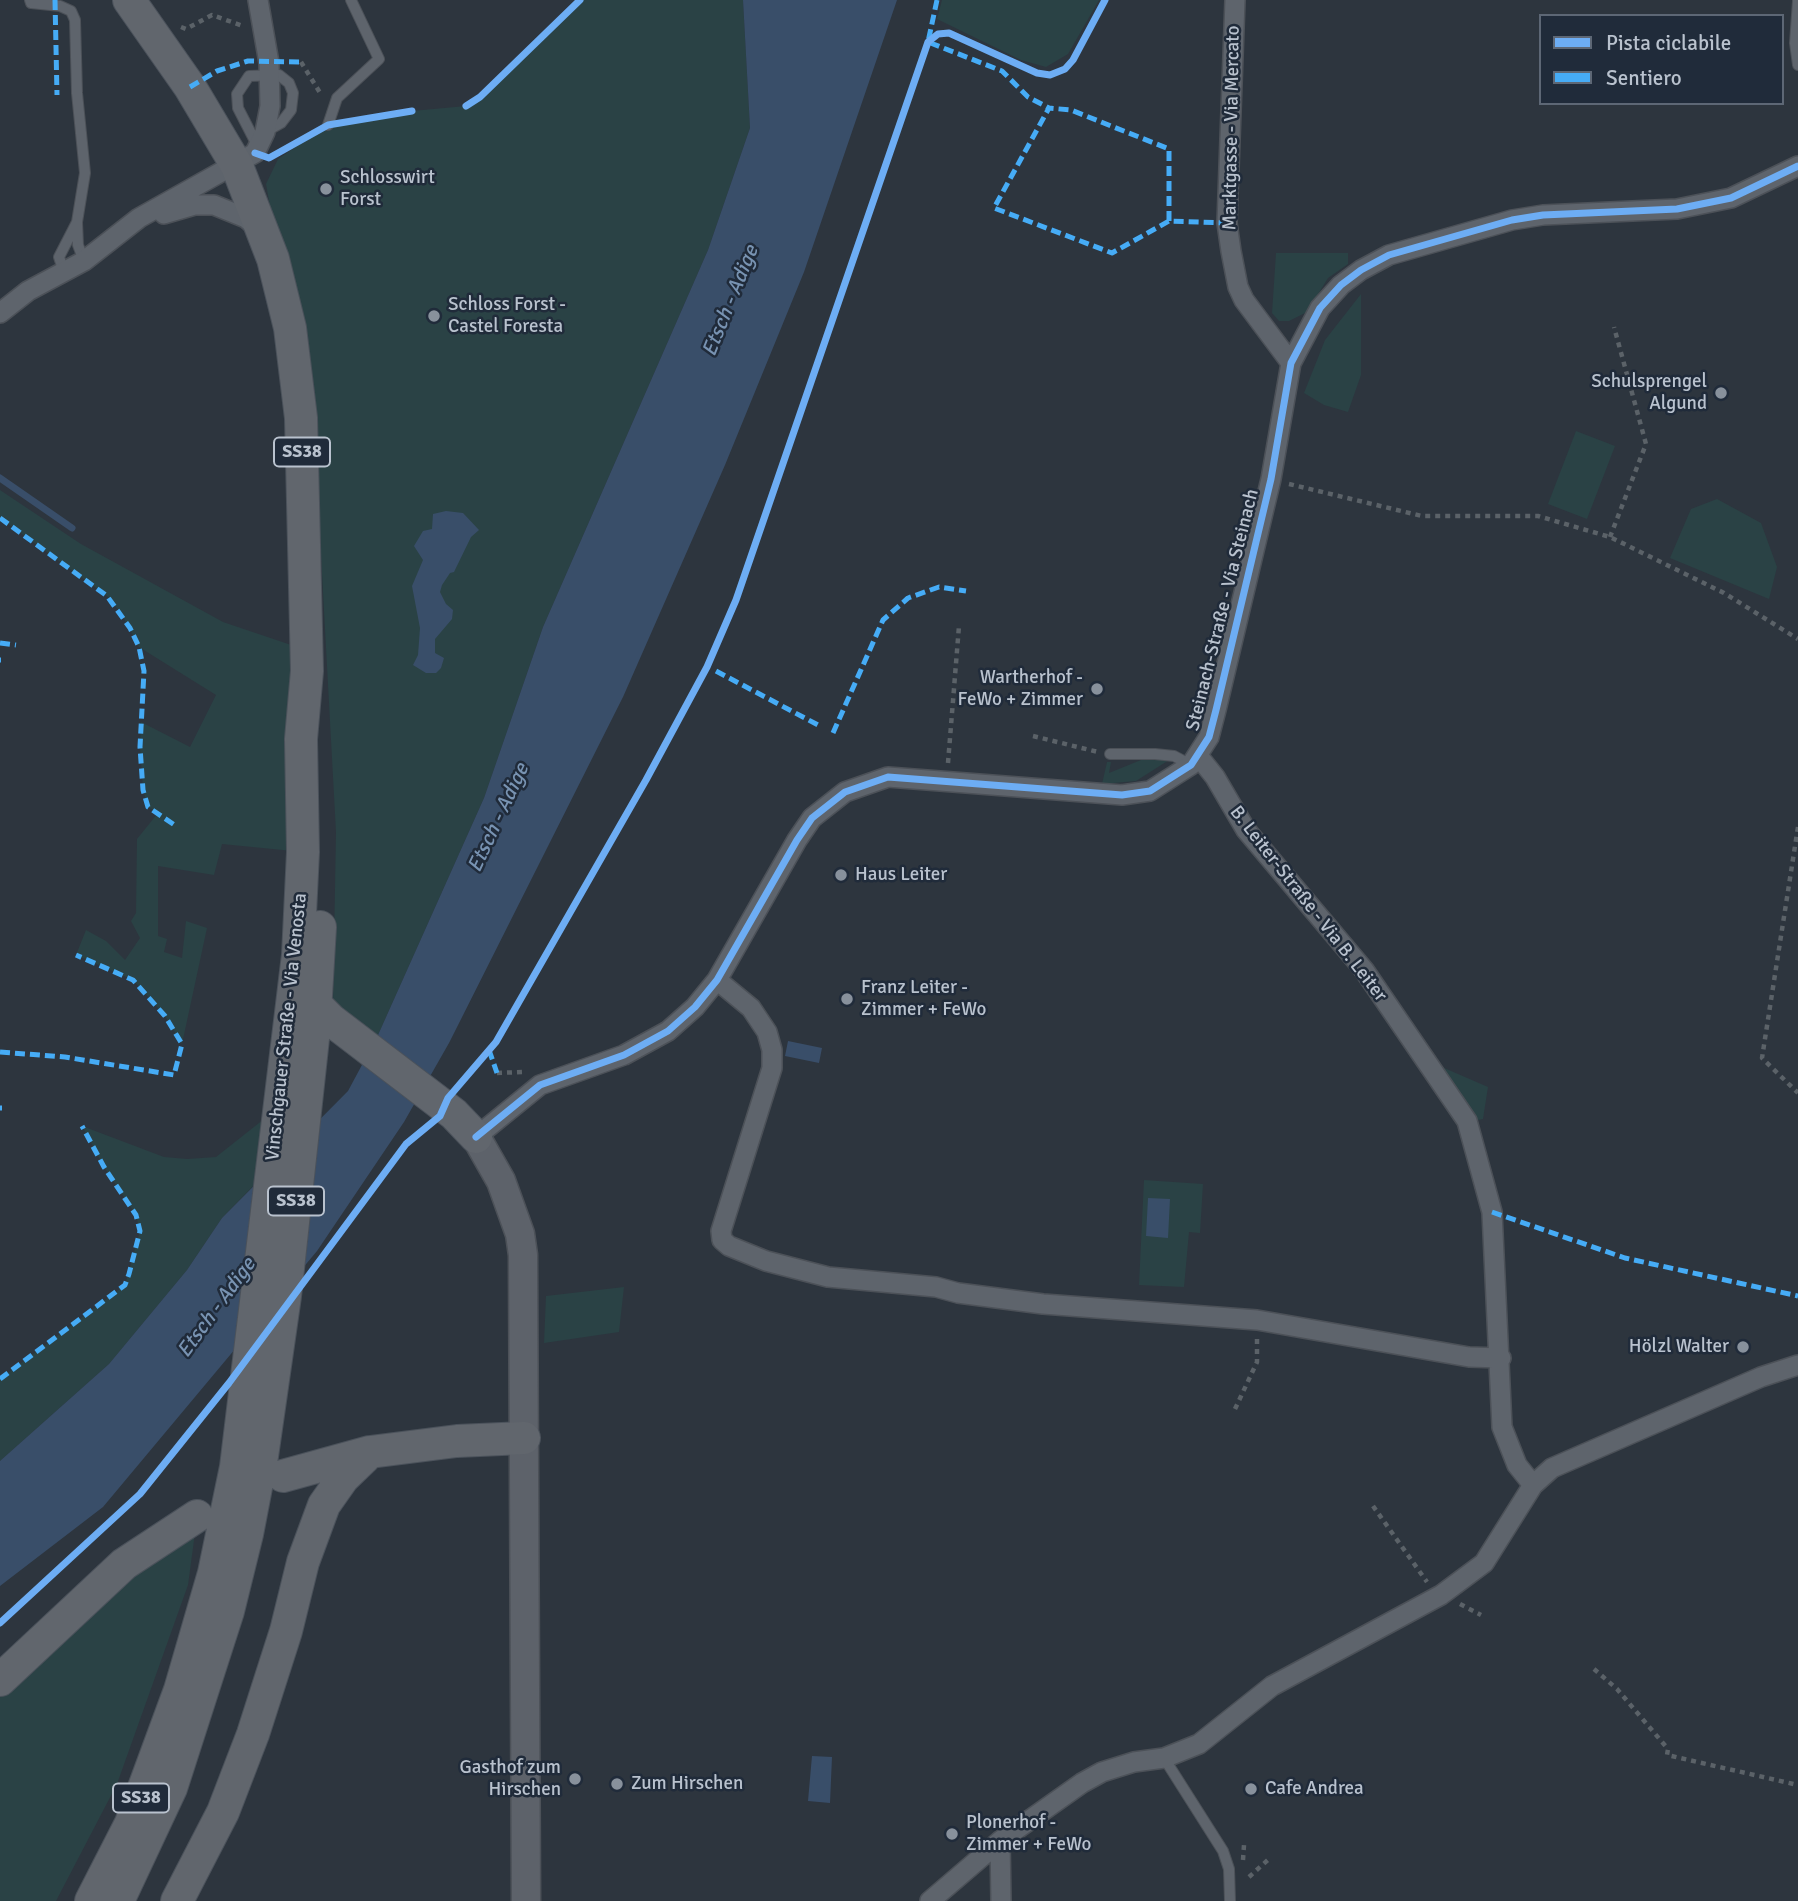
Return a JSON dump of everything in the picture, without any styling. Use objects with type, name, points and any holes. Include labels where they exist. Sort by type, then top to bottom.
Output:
[{"type":"main road","name":"Vinschgauer Straße - Via Venosta","points":[[91,1901],[131,1823],[180,1690],[214,1573],[236,1467],[298,955],[303,852],[301,739],[307,671],[301,418],[290,328],[266,238],[253,148],[190,87],[129,0]]},
{"type":"main road","name":"Vinschgauer Straße - Via Venosta","points":[[118,1901],[171,1788],[228,1611],[262,1456],[275,1373],[320,1018],[323,843],[316,712],[307,671]]},
{"type":"main road","points":[[320,1018],[454,1114],[476,1137],[501,1181],[520,1234],[523,1255],[526,1901]]},
{"type":"main road","points":[[283,1476],[370,1452],[457,1441],[524,1438]]},
{"type":"main road","points":[[177,1901],[223,1812],[253,1734],[286,1631],[303,1562],[324,1505],[343,1478],[370,1452]]},
{"type":"main road","points":[[0,1680],[124,1564],[197,1516]]},
{"type":"street","points":[[0,313],[28,291],[84,261],[139,218],[253,148],[270,106],[266,44],[258,0]]},
{"type":"street","name":"Marktgasse - Via Mercato","points":[[1235,0],[1227,223],[1231,250],[1238,287],[1244,300],[1292,363]]},
{"type":"street","name":"Steinach-Straße - Via Steinach","points":[[1195,761],[1209,737],[1271,480],[1292,363],[1320,308],[1341,285],[1389,255],[1523,218],[1677,209],[1731,198],[1798,166]]},
{"type":"street","points":[[139,218],[152,218],[195,205],[214,205],[246,218],[266,238]]},
{"type":"street","points":[[476,1137],[540,1085],[624,1055],[668,1031],[695,1007],[717,980],[797,840],[829,803],[845,792],[877,779],[946,781],[1122,795],[1150,791],[1195,761]]},
{"type":"street","name":"B. Leiter-Straße - Via B. Leiter","points":[[1195,761],[1216,777],[1246,830],[1364,970],[1467,1121],[1492,1212],[1504,1437],[1517,1465],[1533,1485]]},
{"type":"street","points":[[717,980],[751,1008],[766,1032],[772,1050],[772,1068],[722,1231],[722,1240],[729,1245],[766,1261],[828,1277],[936,1287],[958,1293],[1042,1304],[1257,1320],[1469,1357],[1501,1358]]},
{"type":"street","points":[[930,1901],[1041,1809],[1102,1772],[1134,1762],[1164,1758],[1199,1744],[1272,1686],[1438,1597],[1484,1563],[1533,1485],[1552,1468],[1761,1377],[1798,1365]]},
{"type":"street","points":[[1000,1841],[1001,1901]]},
{"type":"lane","points":[[30,0],[31,4],[60,6],[71,10],[75,19],[76,93],[85,173],[77,222],[78,245],[84,261]]},
{"type":"lane","points":[[328,125],[337,98],[379,59],[351,0]]},
{"type":"lane","points":[[1798,1],[1795,43],[1798,65]]},
{"type":"lane","points":[[253,148],[237,108],[237,93],[249,76],[269,74]]},
{"type":"lane","points":[[64,272],[59,257],[77,222]]},
{"type":"lane","points":[[1108,754],[1155,754],[1195,761]]},
{"type":"lane","points":[[1164,1758],[1223,1851],[1229,1869],[1230,1901]]},
{"type":"path","points":[[177,24],[186,29],[212,15],[253,31],[266,44]]},
{"type":"path","points":[[301,62],[323,98],[328,125]]},
{"type":"path","points":[[1610,537],[1646,444],[1614,327]]},
{"type":"path","points":[[1271,480],[1422,516],[1538,516],[1610,537],[1724,593],[1798,639]]},
{"type":"path","points":[[946,781],[959,626]]},
{"type":"path","points":[[1033,736],[1108,754]]},
{"type":"path","points":[[1798,827],[1762,1058],[1798,1093]]},
{"type":"path","points":[[497,1073],[522,1072]]},
{"type":"path","points":[[1235,1409],[1257,1362],[1257,1320]]},
{"type":"path","points":[[1373,1506],[1438,1597]]},
{"type":"path","points":[[1594,1669],[1617,1689],[1668,1749],[1667,1755],[1798,1785]]},
{"type":"path","points":[[1249,1877],[1270,1858]]},
{"type":"green space","points":[[580,0],[743,0],[750,128],[708,250],[543,627],[484,798],[378,1035],[348,1016],[333,1001],[336,832],[316,463],[266,184],[278,159],[328,125],[412,111],[466,106],[480,97]]},
{"type":"green space","points":[[942,0],[1099,0],[1068,54],[1046,67],[1021,60],[937,19]]},
{"type":"green space","points":[[1276,253],[1348,253],[1348,264],[1328,278],[1307,312],[1289,321],[1279,321],[1272,313]]},
{"type":"green space","points":[[1361,294],[1361,375],[1348,412],[1324,405],[1304,393],[1325,340]]},
{"type":"green space","points":[[1576,431],[1615,446],[1587,519],[1548,504]]},
{"type":"green space","points":[[0,490],[81,544],[223,622],[306,650],[303,852],[222,844],[214,875],[158,866],[158,936],[167,939],[164,952],[182,958],[186,921],[207,928],[182,1044],[165,1016],[133,980],[76,955],[86,930],[106,941],[125,960],[140,938],[131,921],[136,913],[137,839],[158,813],[148,807],[143,790],[141,722],[190,747],[216,695],[139,647],[121,613],[107,596],[0,518]]},
{"type":"green space","points":[[1717,499],[1761,523],[1777,567],[1769,599],[1670,558],[1691,509]]},
{"type":"green space","points":[[1141,760],[1169,760],[1136,781],[1102,784],[1107,762],[1111,762],[1109,773]]},
{"type":"green space","points":[[1435,1064],[1488,1087],[1483,1119],[1473,1121]]},
{"type":"green space","points":[[264,1119],[256,1183],[222,1218],[187,1270],[109,1364],[0,1461],[0,1379],[125,1285],[140,1231],[136,1215],[104,1167],[82,1126],[164,1157],[187,1159],[216,1157]]},
{"type":"green space","points":[[1144,1180],[1203,1184],[1200,1233],[1189,1232],[1184,1287],[1139,1285]]},
{"type":"green space","points":[[624,1287],[619,1332],[544,1343],[546,1296]]},
{"type":"green space","points":[[195,1533],[188,1585],[117,1784],[56,1901],[0,1901],[0,1697],[122,1579]]},
{"type":"water","name":"Etsch - Adige","points":[[743,0],[897,0],[804,272],[725,465],[623,697],[449,1043],[404,1122],[317,1251],[103,1507],[0,1586],[0,1461],[109,1364],[187,1270],[222,1218],[348,1091],[378,1035],[484,798],[543,627],[708,250],[750,128]]},
{"type":"water","points":[[446,511],[463,513],[479,530],[471,537],[454,572],[450,573],[442,585],[440,592],[446,604],[453,610],[452,619],[435,639],[435,653],[444,658],[441,668],[436,673],[426,673],[413,665],[418,655],[420,628],[412,586],[423,560],[414,546],[423,531],[432,529],[433,514]]},
{"type":"water","points":[[788,1041],[822,1048],[819,1063],[785,1056]]},
{"type":"water","points":[[1148,1198],[1170,1199],[1168,1238],[1146,1236]]},
{"type":"water","points":[[812,1756],[832,1757],[830,1803],[808,1801]]},
{"type":"waterway","points":[[0,478],[72,528]]},
{"type":"marked path","points":[[55,0],[57,95]]},
{"type":"marked path","points":[[937,0],[928,42],[1002,71],[1028,97],[1049,108]]},
{"type":"marked path","points":[[190,87],[217,71],[248,61],[301,62]]},
{"type":"marked path","points":[[1169,221],[1169,149],[1071,110],[1049,108],[994,208],[1112,253],[1169,221],[1227,223]]},
{"type":"marked path","points":[[0,518],[107,596],[130,628],[139,647],[144,671],[140,747],[143,790],[148,807],[176,826]]},
{"type":"marked path","points":[[833,733],[883,620],[908,598],[939,587],[966,591]]},
{"type":"marked path","points":[[0,643],[16,645]]},
{"type":"marked path","points":[[716,671],[818,725]]},
{"type":"marked path","points":[[0,1052],[65,1057],[174,1075],[182,1044],[165,1016],[133,980],[76,955]]},
{"type":"marked path","points":[[489,1050],[497,1073]]},
{"type":"marked path","points":[[0,1379],[125,1285],[129,1274],[140,1231],[136,1215],[104,1167],[82,1126]]},
{"type":"marked path","points":[[1492,1212],[1625,1258],[1798,1296]]},
{"type":"cycle path","points":[[466,106],[480,97],[580,0]]},
{"type":"cycle path","points":[[0,1623],[140,1494],[229,1383],[406,1144],[440,1116],[448,1098],[496,1042],[646,780],[707,667],[736,600],[928,42],[938,34],[949,33],[1037,73],[1050,75],[1065,69],[1073,60],[1105,0]]},
{"type":"cycle path","points":[[255,153],[269,158],[328,125],[412,111]]},
{"type":"cycle path","points":[[476,1137],[540,1085],[624,1055],[668,1031],[695,1007],[717,980],[812,818],[845,792],[888,777],[1122,795],[1150,791],[1191,765],[1209,737],[1216,710],[1271,479],[1291,363],[1320,308],[1341,285],[1361,270],[1389,255],[1512,220],[1543,215],[1677,209],[1731,198],[1798,166]]},
{"type":"place","name":"Schlosswirt Forst","points":[[326,189]]},
{"type":"place","name":"Schloss Forst - Castel Foresta","points":[[434,316]]},
{"type":"place","name":"Schulsprengel Algund","points":[[1721,393]]},
{"type":"place","name":"Wartherhof - FeWo + Zimmer","points":[[1097,689]]},
{"type":"place","name":"Haus Leiter","points":[[841,875]]},
{"type":"place","name":"Franz Leiter - Zimmer + FeWo","points":[[847,999]]},
{"type":"place","name":"Hölzl Walter","points":[[1743,1347]]},
{"type":"place","name":"Gasthof zum Hirschen","points":[[575,1779]]},
{"type":"place","name":"Zum Hirschen","points":[[617,1784]]},
{"type":"place","name":"Cafe Andrea","points":[[1251,1789]]},
{"type":"place","name":"Plonerhof - Zimmer + FeWo","points":[[952,1834]]}]
